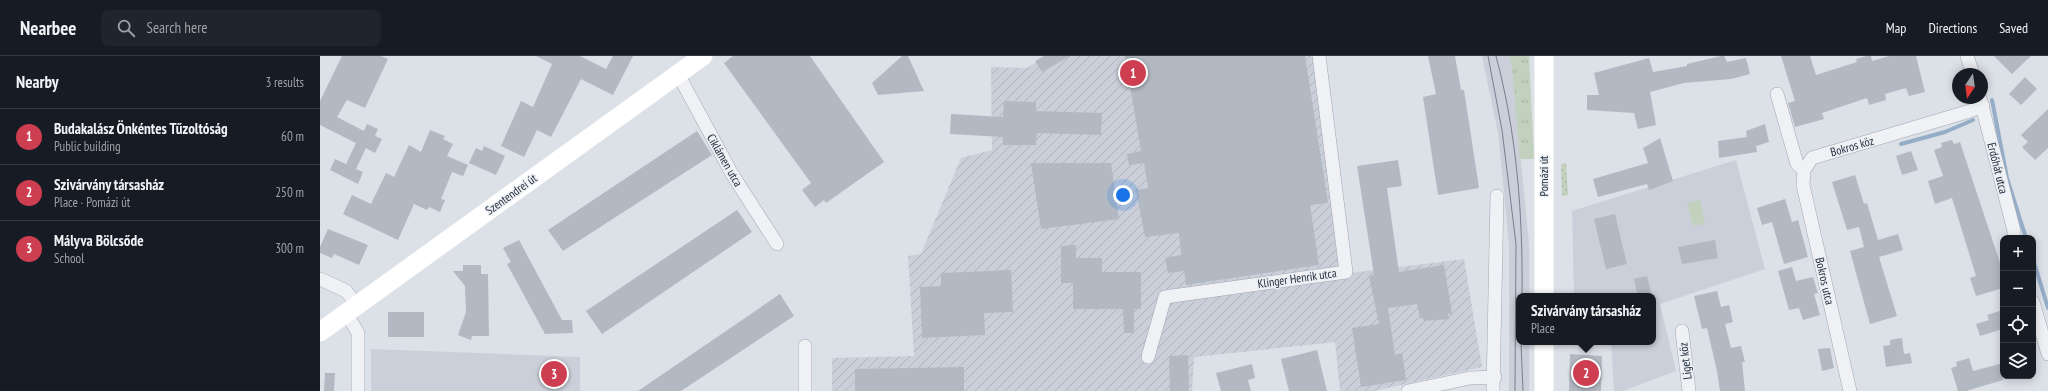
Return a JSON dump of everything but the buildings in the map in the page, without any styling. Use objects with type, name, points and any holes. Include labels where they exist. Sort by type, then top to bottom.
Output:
[{"type":"main road","name":"Szentendrei út","points":[[320,332],[703,56]]},
{"type":"main road","name":"Pomázi út","points":[[1544,56],[1544,293]]},
{"type":"main road","points":[[1544,345],[1544,391]]},
{"type":"street","name":"Klinger Henrik utca","points":[[1148,357],[1165,297],[1346,272],[1319,56]]},
{"type":"street","points":[[1967,56],[1971,68]]},
{"type":"street","name":"Ciklámen utca","points":[[678,74],[732,174],[777,244]]},
{"type":"street","points":[[1777,94],[1798,164],[1804,170]]},
{"type":"street","name":"Bokros köz","points":[[1804,170],[1812,158],[1963,114],[1979,104]]},
{"type":"street","name":"Erdőhát utca","points":[[1982,104],[2014,235]]},
{"type":"street","name":"Bokros utca","points":[[1804,170],[1803,185],[1850,391]]},
{"type":"street","points":[[1494,391],[1497,196]]},
{"type":"street","points":[[320,279],[346,291],[358,333],[358,391]]},
{"type":"street","points":[[2034,307],[2048,354]]},
{"type":"street","name":"Liget köz","points":[[1682,331],[1689,391]]},
{"type":"street","points":[[805,346],[805,391]]},
{"type":"street","points":[[1408,391],[1470,378],[1495,377]]},
{"type":"shaded area","points":[[1047,56],[1314,56],[1343,274],[1464,259],[1482,367],[1374,391],[1340,391],[1335,342],[1194,357],[1192,391],[832,391],[832,358],[914,356],[908,256],[921,254],[961,158],[992,150],[991,67],[1027,68]]},
{"type":"shaded area","points":[[1482,56],[1509,56],[1512,67],[1529,244],[1529,293],[1516,293],[1516,345],[1529,345],[1529,391],[1509,391],[1509,244],[1498,133]]},
{"type":"shaded area","points":[[1736,160],[1765,269],[1660,304],[1676,371],[1623,391],[1614,391],[1611,345],[1656,345],[1656,293],[1574,293],[1572,211]]},
{"type":"shaded area","points":[[371,349],[580,357],[580,391],[371,391]]},
{"type":"green space","points":[[1509,56],[1529,56],[1534,159],[1520,159],[1512,67]]},
{"type":"green space","points":[[1566,163],[1568,195],[1562,196],[1561,164]]},
{"type":"green space","points":[[1700,200],[1705,224],[1693,226],[1687,203]]},
{"type":"waterway","points":[[1992,100],[2007,178],[2025,235]]},
{"type":"waterway","points":[[1901,144],[1945,132],[1973,120]]},
{"type":"waterway","points":[[2036,269],[2048,308]]},
{"type":"tram line","points":[[1488,56],[1502,130],[1516,244],[1515,391]]},
{"type":"tram line","points":[[1496,56],[1514,145],[1520,205],[1522,293]]},
{"type":"tram line","points":[[1521,345],[1523,391]]},
{"type":"place","name":"Budakalász Önkéntes Tűzoltóság","points":[[1133,73]]},
{"type":"place","name":"Szivárvány társasház","points":[[1586,373]]},
{"type":"place","name":"Mályva Bölcsőde","points":[[554,374]]}]
